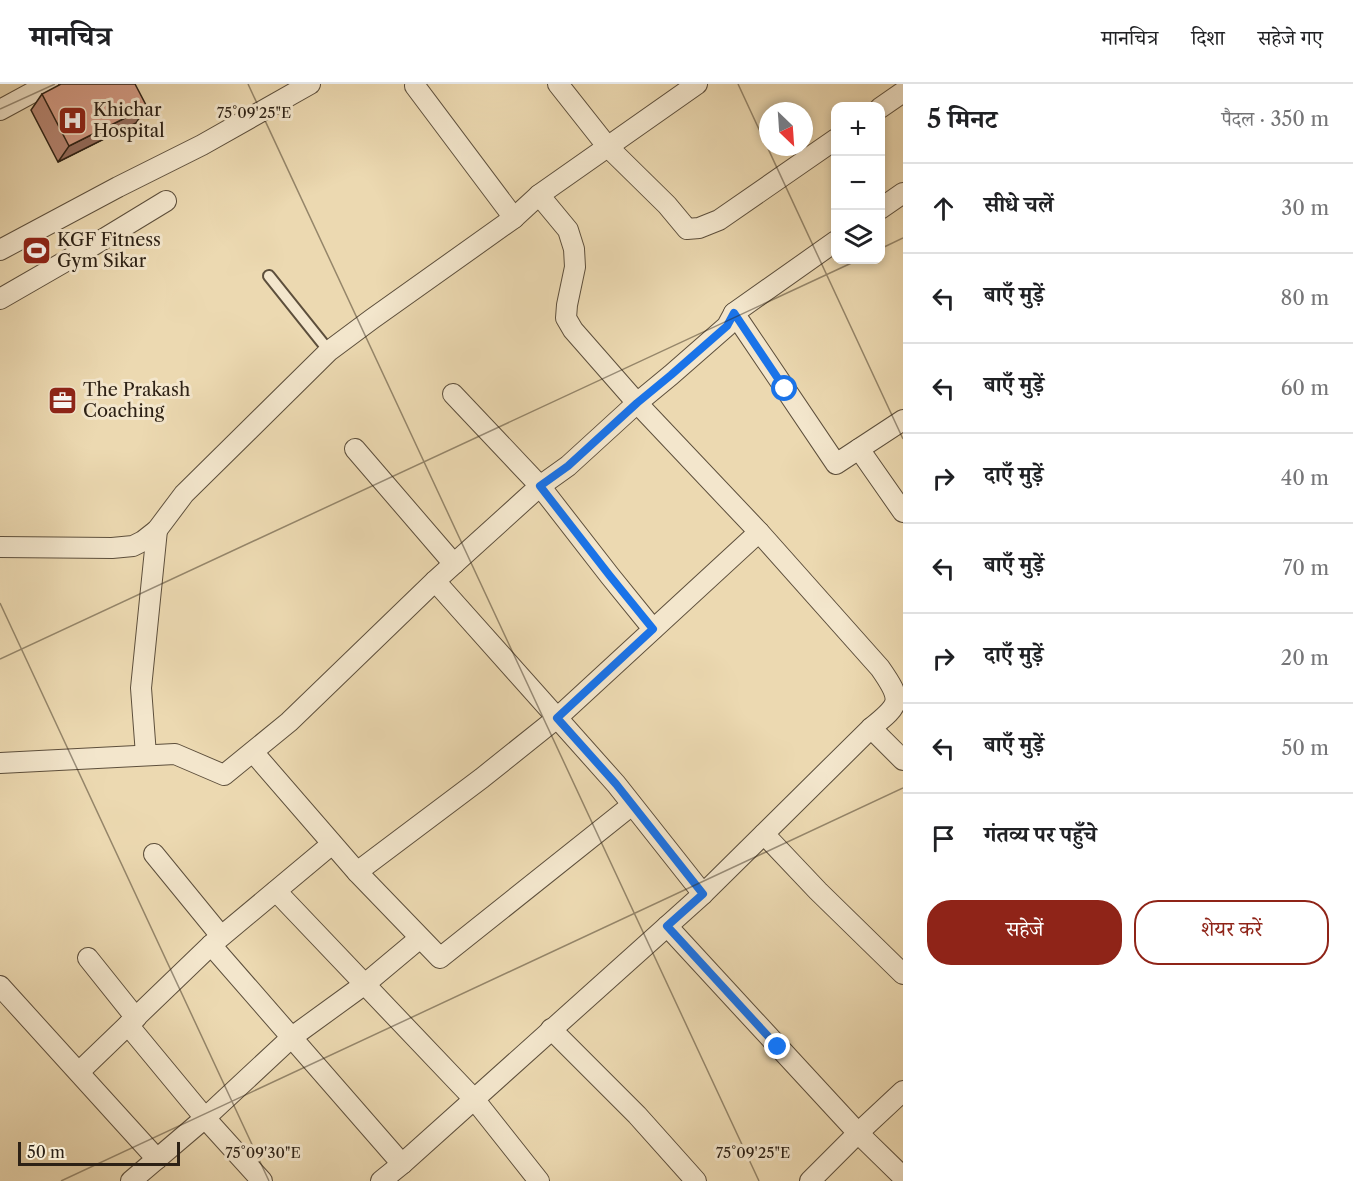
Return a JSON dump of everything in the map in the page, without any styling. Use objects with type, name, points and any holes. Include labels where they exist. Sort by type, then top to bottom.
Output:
[{"type":"street","points":[[0,110],[48,84]]},
{"type":"street","points":[[0,250],[202,145],[310,84]]},
{"type":"street","points":[[558,84],[607,146],[667,205],[687,229],[699,228],[719,220],[831,142]]},
{"type":"street","points":[[0,547],[112,548],[133,546],[143,541],[157,530],[184,494],[329,351],[514,218],[539,195],[697,84]]},
{"type":"street","points":[[415,86],[514,218]]},
{"type":"street","points":[[885,105],[903,92]]},
{"type":"street","points":[[885,206],[903,193]]},
{"type":"street","points":[[383,1180],[703,894],[898,703],[898,694],[892,683],[759,532],[637,403],[573,330],[566,318],[575,267],[574,249],[568,230],[539,195]]},
{"type":"street","points":[[0,298],[166,201]]},
{"type":"street","points":[[0,763],[175,754],[224,775],[289,722],[435,581],[540,486],[568,466],[727,326],[734,313],[831,245]]},
{"type":"street","points":[[734,313],[836,464],[903,420]]},
{"type":"street","points":[[453,393],[540,486],[653,629]]},
{"type":"street","points":[[355,449],[454,564]]},
{"type":"street","points":[[859,449],[903,512]]},
{"type":"street","points":[[146,756],[141,688],[157,530]]},
{"type":"street","points":[[357,872],[557,718],[759,532]]},
{"type":"street","points":[[435,581],[616,784],[703,894]]},
{"type":"street","points":[[871,728],[903,760]]},
{"type":"street","points":[[253,752],[357,872],[440,957],[632,805]]},
{"type":"street","points":[[764,834],[818,891],[903,974]]},
{"type":"street","points":[[79,1072],[216,941],[332,844]]},
{"type":"street","points":[[154,854],[216,941],[292,1037],[402,1164]]},
{"type":"street","points":[[276,891],[474,1099],[539,1181]]},
{"type":"street","points":[[667,926],[858,1133],[903,1177]]},
{"type":"street","points":[[131,1181],[205,1119],[292,1037],[365,984],[420,938]]},
{"type":"street","points":[[88,958],[132,1022],[205,1119],[262,1181]]},
{"type":"street","points":[[0,986],[157,1159]]},
{"type":"street","points":[[551,1029],[637,1115],[696,1181]]},
{"type":"street","points":[[810,1181],[903,1091]]},
{"type":"lane","points":[[269,276],[329,351]]},
{"type":"building","points":[[61,84],[135,84],[147,107],[69,146],[42,94]]},
{"type":"place","name":"Khichar Hospital","points":[[72,120]]},
{"type":"place","name":"KGF Fitness Gym Sikar","points":[[36,250]]},
{"type":"place","name":"The Prakash Coaching","points":[[62,400]]},
{"type":"route","points":[[778,1047],[667,926],[703,894],[616,784],[557,718],[653,629],[540,486],[568,466],[727,326],[734,313],[785,389]]}]
